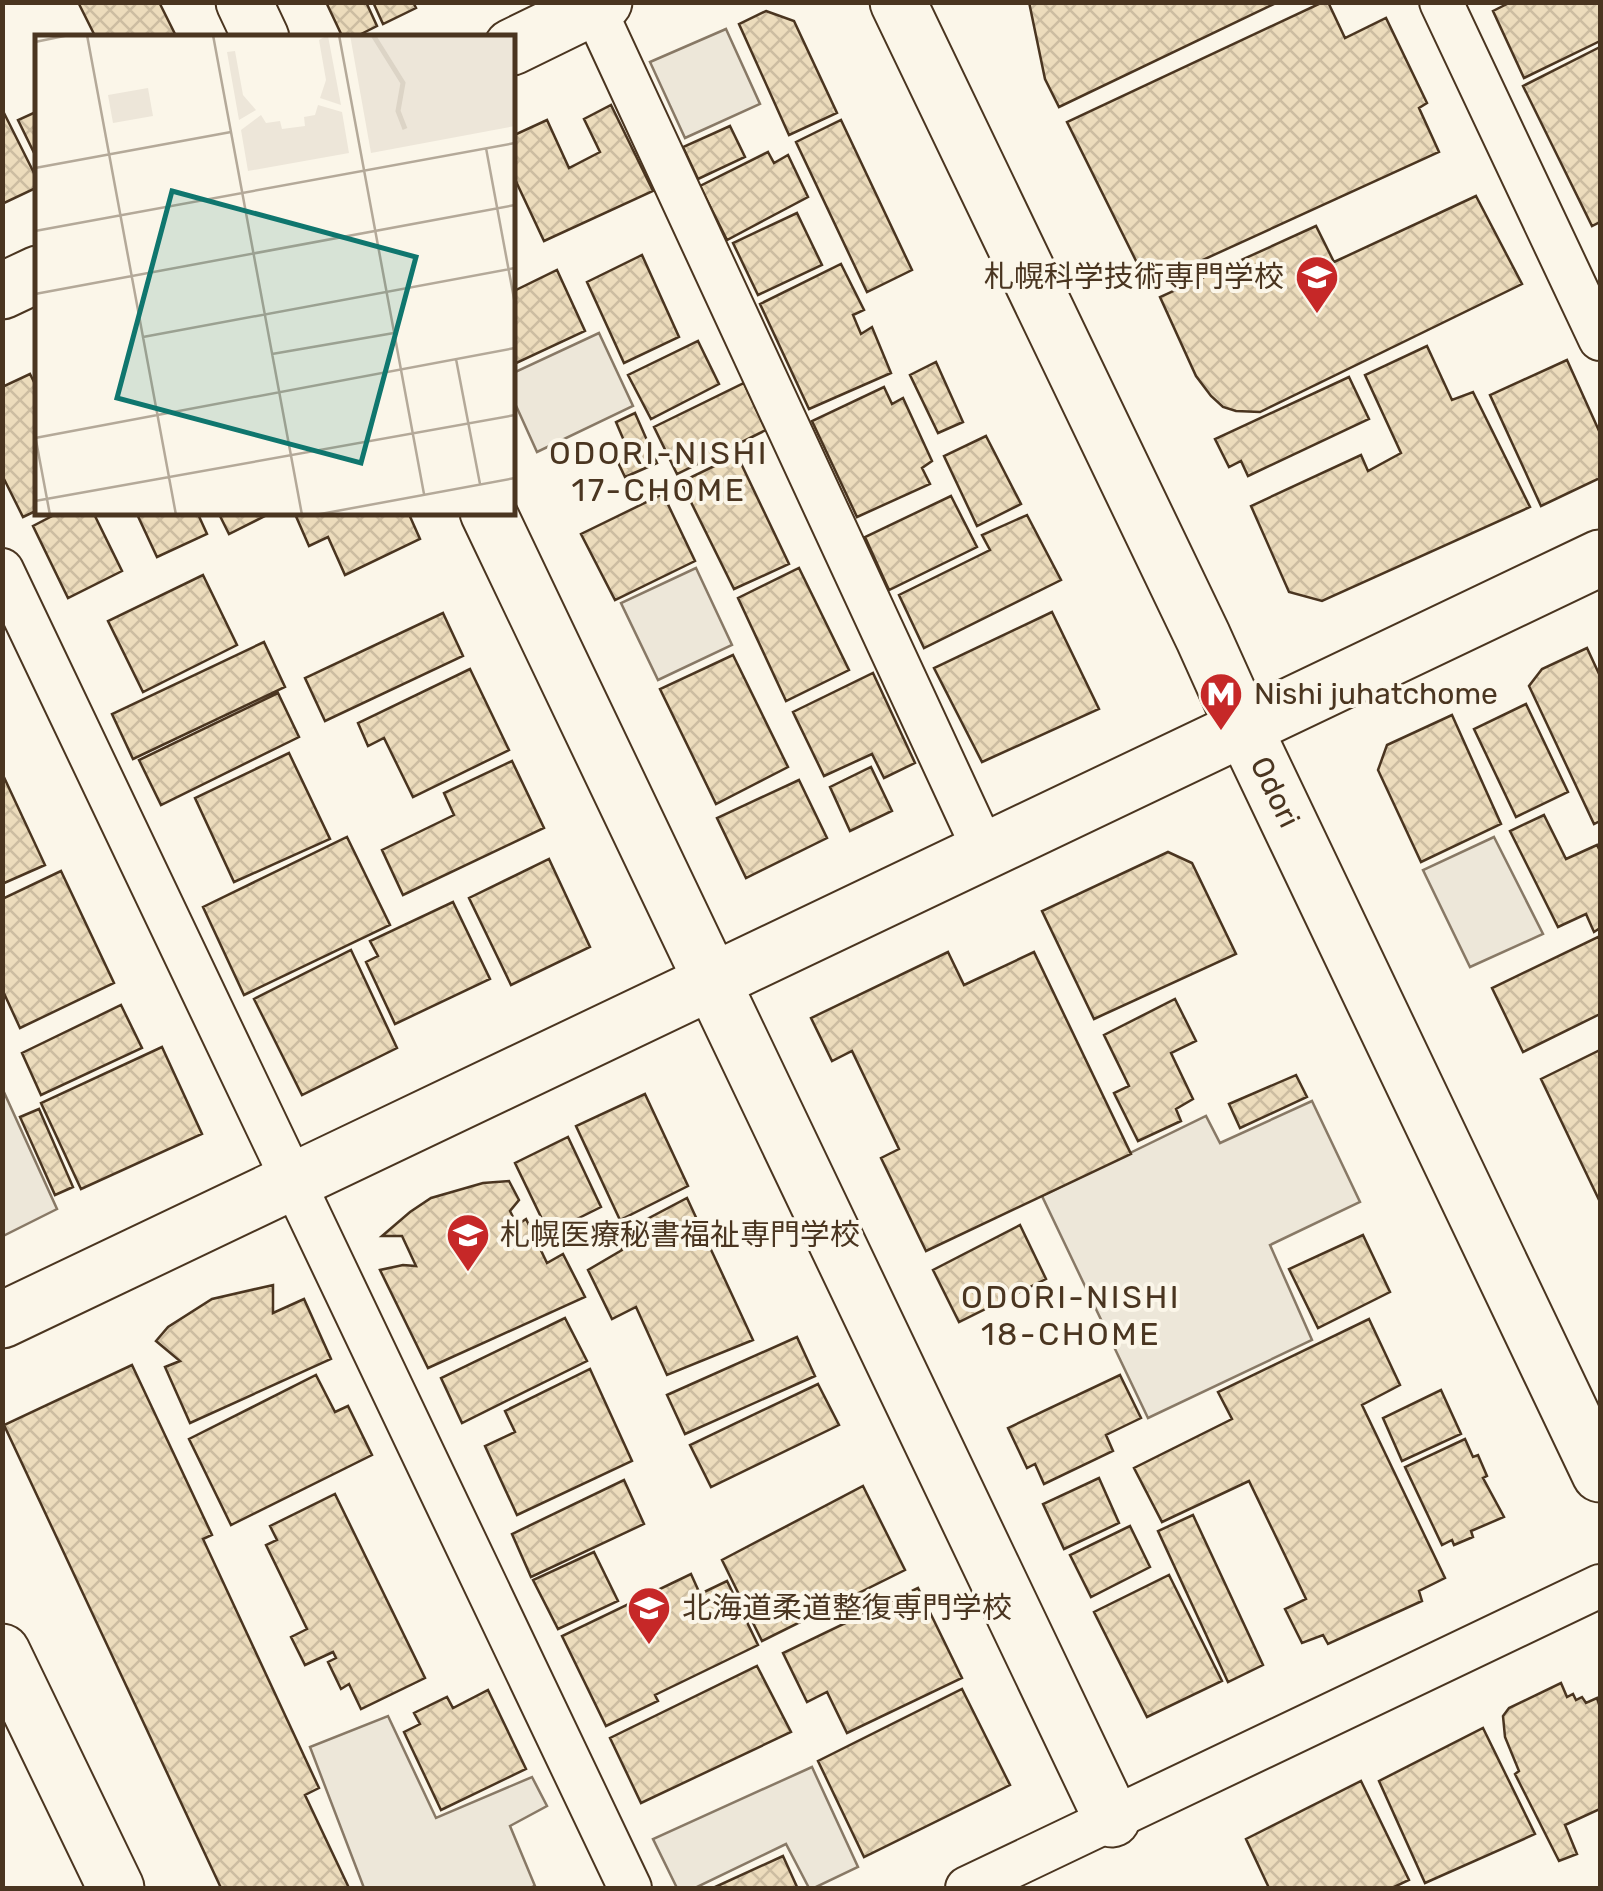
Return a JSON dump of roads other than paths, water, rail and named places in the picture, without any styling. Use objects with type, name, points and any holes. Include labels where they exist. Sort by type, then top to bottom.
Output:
[{"type":"street","points":[[244,2],[260,35]]},
{"type":"street","name":"Odori","points":[[898,2],[1600,1474]]},
{"type":"street","points":[[1441,2],[1600,339]]},
{"type":"street","points":[[515,46],[599,5],[985,852]]},
{"type":"street","points":[[2,291],[35,275]]},
{"type":"street","points":[[489,515],[1112,1819]]},
{"type":"street","points":[[2,1320],[1600,558]]},
{"type":"street","points":[[2,570],[630,1888]]},
{"type":"street","points":[[967,1888],[1600,1586]]},
{"type":"street","points":[[2,1652],[116,1888]]},
{"type":"place","name":"札幌科学技術専門学校","points":[[1317,315]]},
{"type":"place","name":"Nishi juhatchome","points":[[1221,732]]},
{"type":"place","name":"札幌医療秘書福祉専門学校","points":[[468,1273]]},
{"type":"place","name":"北海道柔道整復専門学校","points":[[649,1646]]},
{"type":"district","name":"ODORI-NISHI 17-CHOME","points":[[659,472]]},
{"type":"district","name":"ODORI-NISHI 18-CHOME","points":[[1071,1316]]}]
